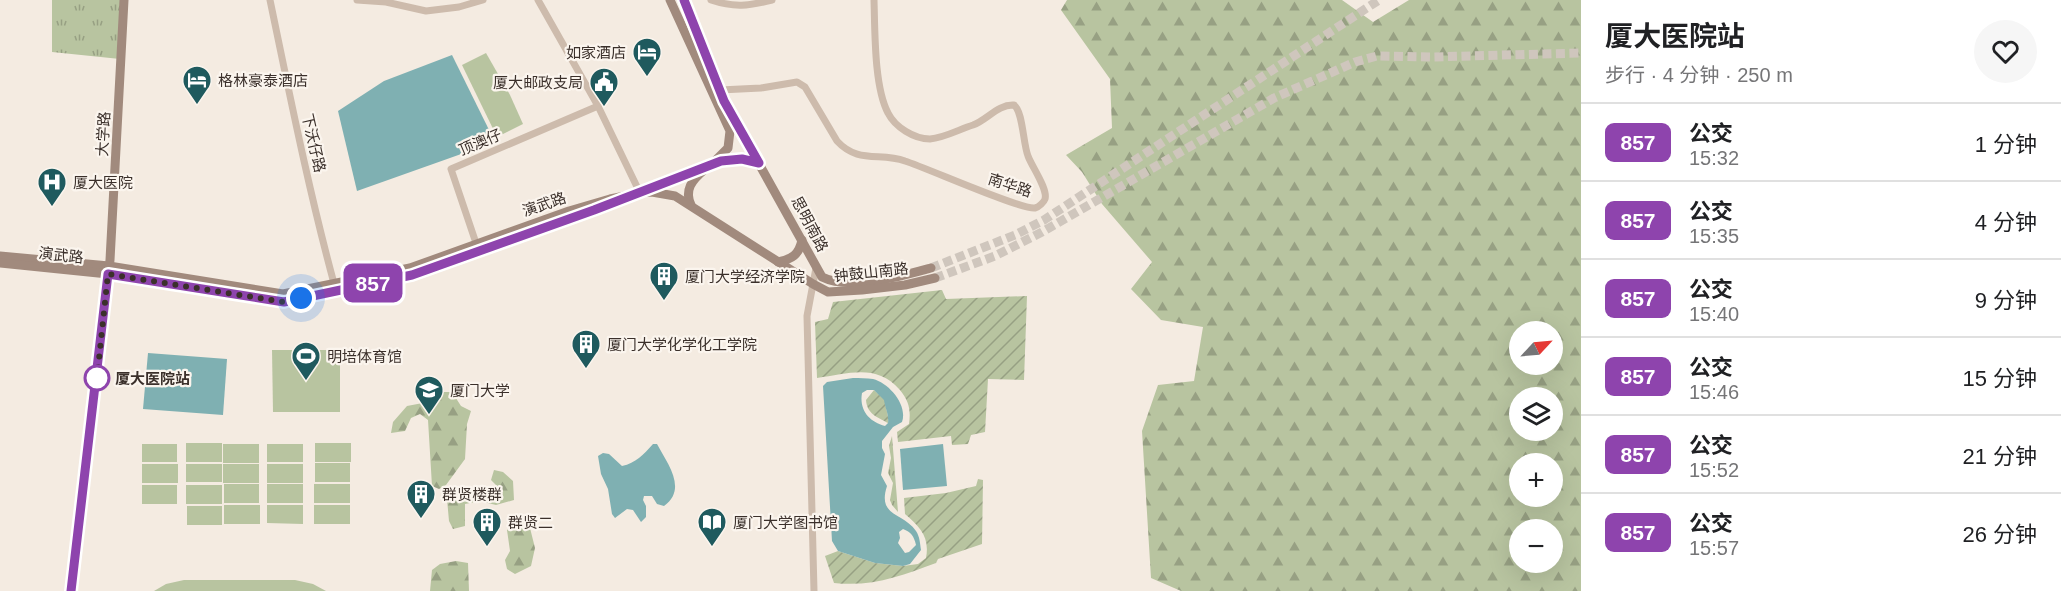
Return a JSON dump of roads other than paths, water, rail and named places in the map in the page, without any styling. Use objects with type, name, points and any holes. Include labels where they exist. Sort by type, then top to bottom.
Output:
[{"type":"main road","name":"大学路","points":[[71,591],[109,270],[124,0]]},
{"type":"main road","points":[[670,0],[730,131],[728,148],[692,182],[688,191],[691,205]]},
{"type":"main road","name":"思明南路","points":[[684,0],[720,90],[816,268]]},
{"type":"main road","name":"演武路","points":[[0,256],[109,270],[284,302],[335,287],[412,275],[478,248],[640,193],[709,165],[736,159],[759,163]]},
{"type":"main road","name":"钟鼓山南路","points":[[640,193],[652,192],[675,196],[828,292],[905,285],[933,273],[844,283],[831,282],[822,277],[816,268]]},
{"type":"main road","points":[[778,262],[788,260],[795,255],[802,240]]},
{"type":"main road","name":"演武路","points":[[0,263],[109,270]]},
{"type":"street","name":"下沃仔路","points":[[270,0],[321,238],[335,287]]},
{"type":"street","points":[[357,0],[386,2],[426,11],[459,7],[483,0]]},
{"type":"street","points":[[538,0],[598,106],[640,193]]},
{"type":"street","points":[[711,0],[747,7],[772,0]]},
{"type":"street","name":"南华路","points":[[720,90],[761,88],[797,82],[805,87],[837,141],[858,156],[897,158],[1003,199],[1035,208],[1041,205],[1045,198],[1044,189],[1029,158],[1024,143],[1020,113],[1014,105],[1001,107],[977,123],[928,139],[904,130],[888,114],[879,79],[873,0]]},
{"type":"street","name":"顶澳仔","points":[[478,248],[452,169],[598,106]]},
{"type":"street","name":"思明南路","points":[[814,591],[807,316],[816,268]]},
{"type":"water","points":[[452,55],[495,142],[357,191],[338,111],[384,81]]},
{"type":"water","points":[[148,353],[227,359],[223,415],[143,409]]},
{"type":"water","points":[[853,378],[873,379],[891,390],[900,402],[902,422],[893,427],[882,441],[885,454],[881,475],[887,486],[885,503],[888,509],[911,525],[918,536],[921,550],[910,564],[903,566],[875,563],[838,551],[832,541],[823,386],[827,382]],"holes":[[[874,390],[884,400],[888,420],[885,426],[874,422],[866,414],[861,399],[862,393]],[[903,529],[912,535],[916,545],[905,553],[898,543],[899,532]]]},
{"type":"water","points":[[653,444],[657,444],[673,476],[675,484],[671,499],[664,506],[657,504],[652,496],[644,496],[646,517],[641,522],[633,510],[627,509],[615,518],[612,514],[608,489],[601,474],[598,456],[603,453],[609,454],[622,466],[627,465],[635,461]]},
{"type":"water","points":[[943,444],[947,486],[903,490],[900,449]]},
{"type":"tunnel","points":[[931,268],[1015,235],[1044,220],[1379,0]]},
{"type":"tunnel","points":[[935,278],[995,256],[1042,232],[1274,98],[1355,62],[1377,56],[1581,53]]},
{"type":"place","name":"如家酒店","points":[[647,78]]},
{"type":"place","name":"格林豪泰酒店","points":[[197,106]]},
{"type":"place","name":"厦大邮政支局","points":[[604,108]]},
{"type":"place","name":"厦大医院","points":[[52,208]]},
{"type":"place","name":"厦门大学经济学院","points":[[664,302]]},
{"type":"place","name":"厦门大学化学化工学院","points":[[586,370]]},
{"type":"place","name":"厦大医院站","points":[[97,378]]},
{"type":"place","name":"明培体育馆","points":[[306,382]]},
{"type":"place","name":"厦门大学","points":[[429,416]]},
{"type":"place","name":"群贤楼群","points":[[421,520]]},
{"type":"place","name":"群贤二","points":[[487,548]]},
{"type":"place","name":"厦门大学图书馆","points":[[712,548]]}]
